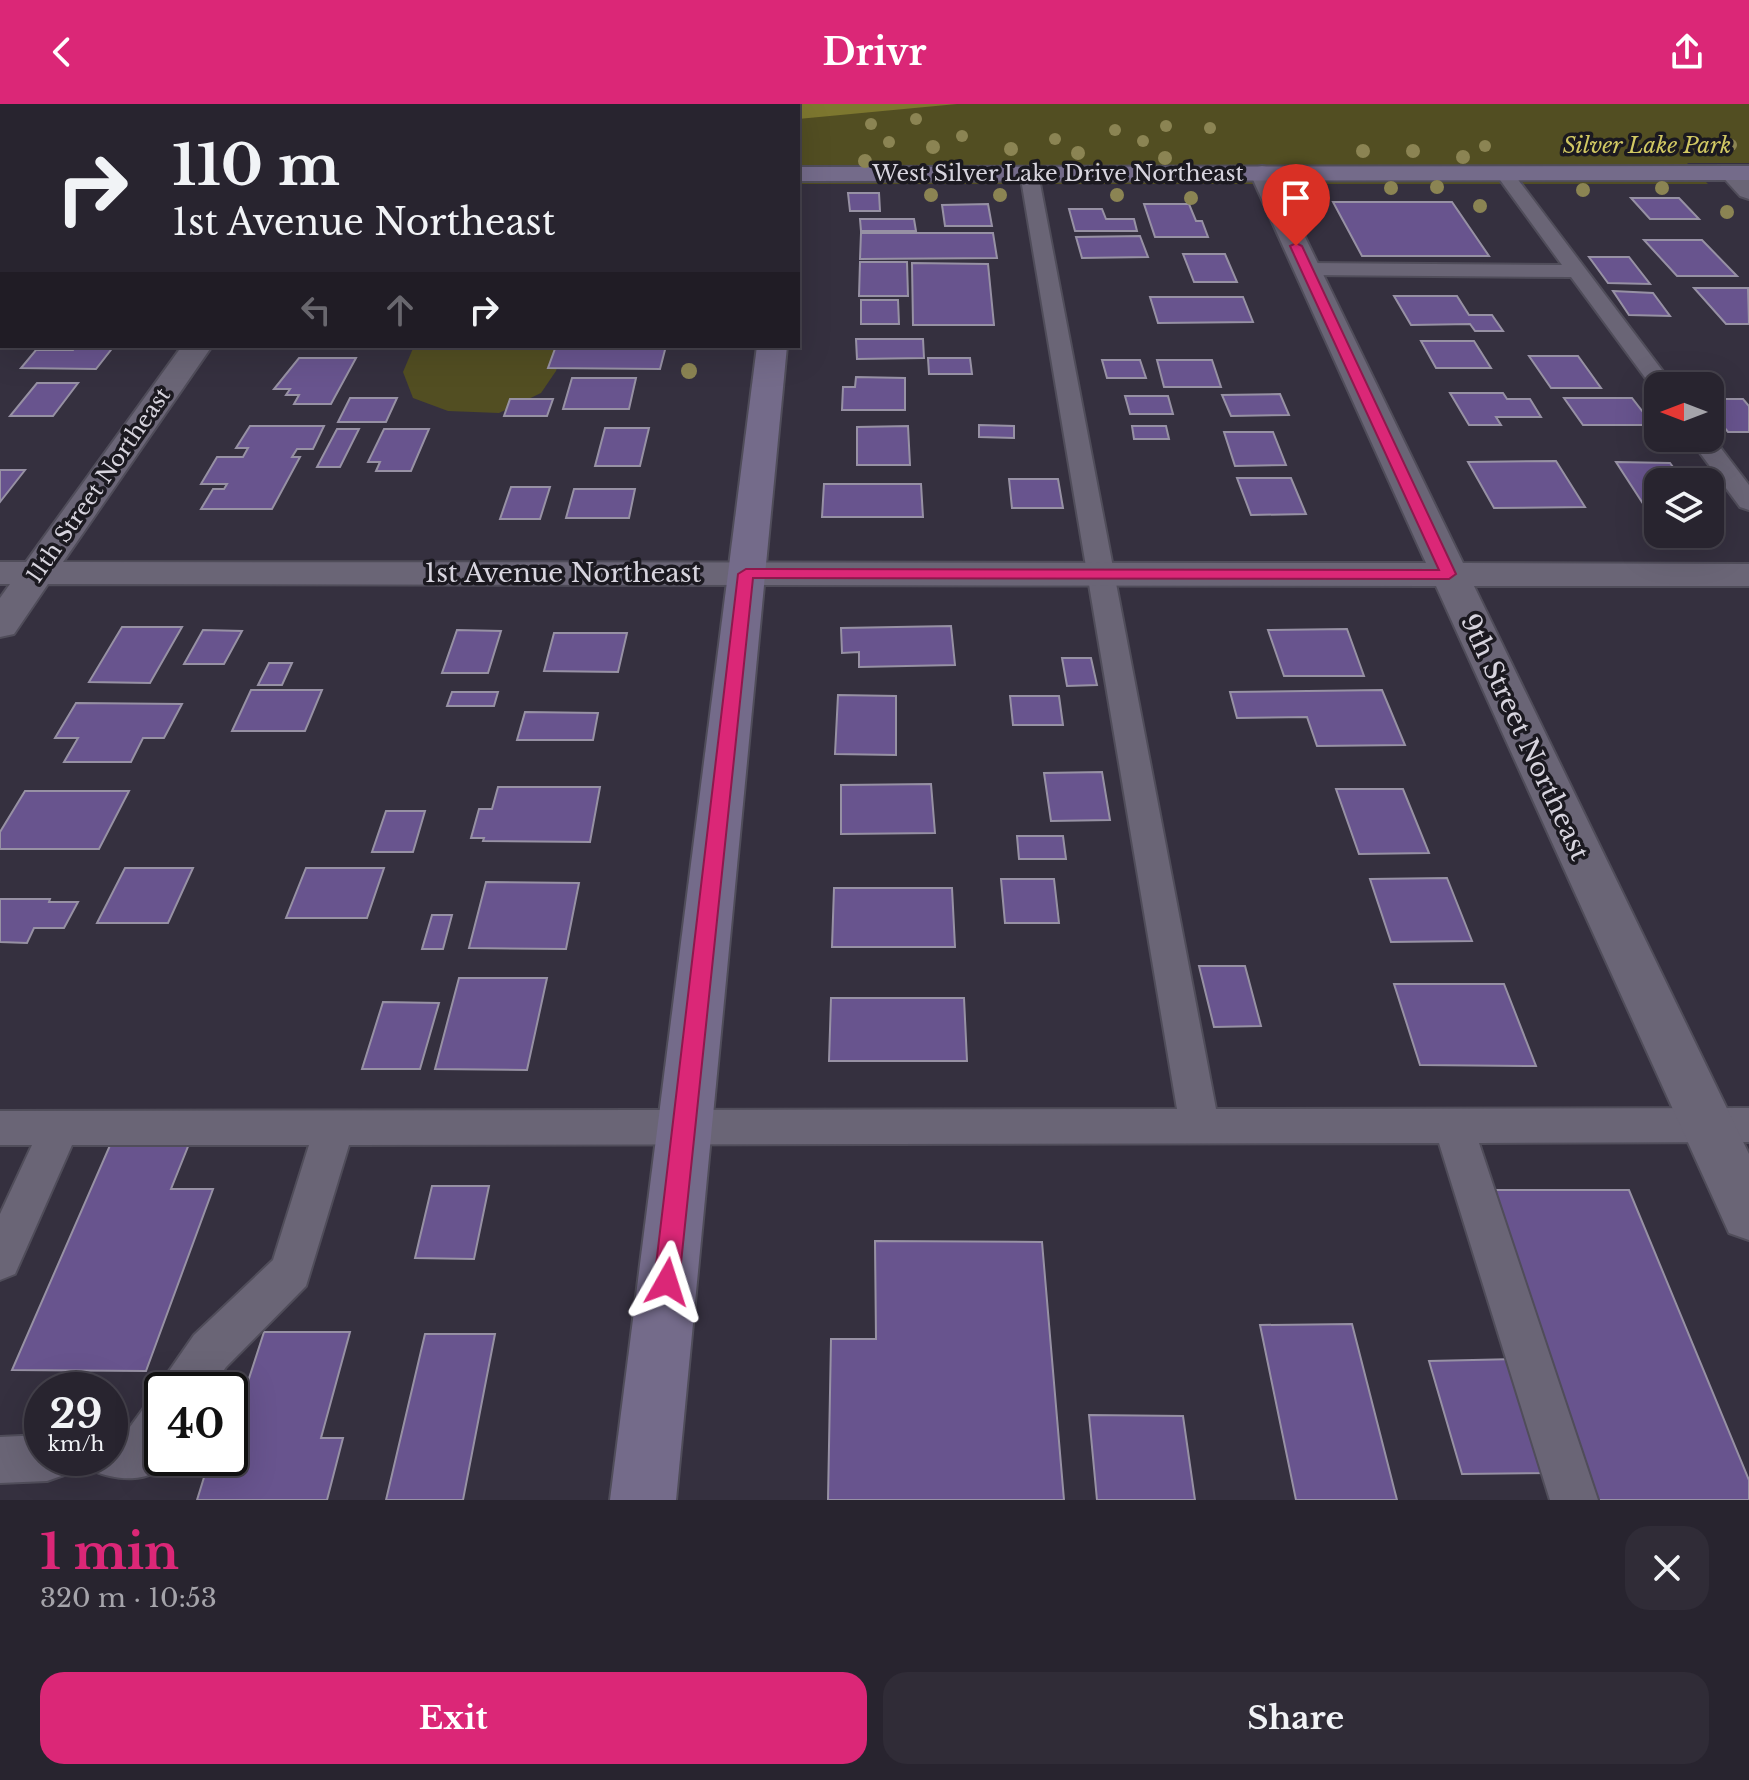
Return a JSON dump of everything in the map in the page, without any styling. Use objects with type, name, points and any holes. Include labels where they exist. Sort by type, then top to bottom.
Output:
[{"type":"street","name":"9th Street Northeast","points":[[1262,173],[1449,574],[1729,1125],[1749,1214]]},
{"type":"street","name":"West Silver Lake Drive Northeast","points":[[800,174],[1740,173]]},
{"type":"street","points":[[1740,173],[1749,191]]},
{"type":"street","name":"11th Street Northeast","points":[[0,625],[18,573],[195,348]]},
{"type":"street","points":[[643,1500],[772,348]]},
{"type":"street","name":"1st Avenue Northeast","points":[[18,573],[1749,575]]},
{"type":"lane","points":[[1029,173],[1199,1124]]},
{"type":"lane","points":[[1504,173],[1653,372]]},
{"type":"lane","points":[[1307,269],[1577,271]]},
{"type":"lane","points":[[1712,452],[1749,502]]},
{"type":"lane","points":[[1453,1125],[1574,1500]]},
{"type":"lane","points":[[0,1128],[1729,1125]]},
{"type":"lane","points":[[195,1372],[210,1351],[291,1272],[335,1126]]},
{"type":"lane","points":[[0,1260],[60,1128]]},
{"type":"lane","points":[[0,1460],[24,1459]]},
{"type":"green space","name":"Silver Lake Park","points":[[800,104],[1749,104],[1749,163],[1687,163],[1708,184],[800,184]]},
{"type":"green space","points":[[413,348],[563,348],[556,371],[541,393],[499,413],[448,411],[413,398],[403,372]]},
{"type":"shaded area","points":[[800,104],[957,104],[800,119]]},
{"type":"building","points":[[848,193],[879,193],[880,211],[850,211]]},
{"type":"building","points":[[1631,198],[1679,198],[1699,219],[1650,219]]},
{"type":"building","points":[[1333,202],[1452,202],[1489,256],[1362,256]]},
{"type":"building","points":[[988,204],[992,226],[945,226],[942,205]]},
{"type":"building","points":[[1144,204],[1189,204],[1196,221],[1202,221],[1208,237],[1155,237]]},
{"type":"building","points":[[1069,209],[1102,209],[1106,219],[1134,219],[1137,231],[1075,231]]},
{"type":"building","points":[[860,219],[914,219],[916,231],[861,231]]},
{"type":"building","points":[[861,233],[993,233],[997,258],[860,259]]},
{"type":"building","points":[[1140,236],[1148,257],[1082,258],[1076,237]]},
{"type":"building","points":[[1644,240],[1702,240],[1737,276],[1677,276]]},
{"type":"building","points":[[1183,254],[1225,254],[1237,282],[1194,282]]},
{"type":"building","points":[[1589,257],[1629,257],[1650,284],[1608,283]]},
{"type":"building","points":[[860,262],[907,262],[908,296],[859,296]]},
{"type":"building","points":[[912,263],[988,264],[994,325],[913,325]]},
{"type":"building","points":[[1694,288],[1748,288],[1749,324],[1726,324]]},
{"type":"building","points":[[1613,291],[1653,293],[1670,316],[1629,315]]},
{"type":"building","points":[[1394,296],[1457,296],[1469,315],[1492,315],[1503,331],[1475,331],[1470,324],[1411,325]]},
{"type":"building","points":[[1150,297],[1243,297],[1253,322],[1158,323]]},
{"type":"building","points":[[861,300],[898,300],[899,324],[861,324]]},
{"type":"building","points":[[856,339],[923,339],[924,358],[857,359]]},
{"type":"building","points":[[1421,341],[1474,341],[1491,368],[1436,368]]},
{"type":"building","points":[[112,348],[96,369],[21,368],[36,350]]},
{"type":"building","points":[[555,348],[665,348],[660,369],[548,368]]},
{"type":"building","points":[[1529,356],[1578,356],[1601,388],[1551,388]]},
{"type":"building","points":[[299,358],[356,358],[331,404],[294,404],[299,395],[286,395],[290,389],[274,389]]},
{"type":"building","points":[[928,358],[970,358],[972,374],[929,374]]},
{"type":"building","points":[[1102,360],[1140,360],[1146,378],[1107,378]]},
{"type":"building","points":[[1157,360],[1212,360],[1221,387],[1164,387]]},
{"type":"building","points":[[856,377],[905,378],[905,410],[842,410],[843,387],[855,387]]},
{"type":"building","points":[[572,378],[636,378],[629,409],[563,409]]},
{"type":"building","points":[[37,383],[78,383],[53,416],[10,416]]},
{"type":"building","points":[[1450,393],[1503,393],[1507,399],[1530,399],[1541,417],[1496,417],[1501,425],[1469,425]]},
{"type":"building","points":[[1280,394],[1289,415],[1231,416],[1222,395]]},
{"type":"building","points":[[1125,396],[1168,396],[1173,414],[1130,414]]},
{"type":"building","points":[[350,398],[397,398],[386,422],[338,422]]},
{"type":"building","points":[[1564,398],[1632,398],[1644,413],[1644,425],[1583,425]]},
{"type":"building","points":[[510,399],[553,399],[547,416],[504,416]]},
{"type":"building","points":[[1724,399],[1743,399],[1749,406],[1749,432],[1728,432],[1724,427]]},
{"type":"building","points":[[979,425],[1014,426],[1014,438],[979,437]]},
{"type":"building","points":[[250,426],[324,426],[313,449],[297,449],[292,457],[300,457],[272,509],[201,509],[213,489],[224,489],[227,484],[201,484],[217,457],[243,457],[248,448],[236,448]]},
{"type":"building","points":[[908,426],[910,465],[857,465],[857,427]]},
{"type":"building","points":[[1132,426],[1166,426],[1169,439],[1134,439]]},
{"type":"building","points":[[605,428],[649,428],[640,466],[595,466]]},
{"type":"building","points":[[337,429],[359,429],[340,467],[317,467]]},
{"type":"building","points":[[384,429],[429,429],[411,471],[376,471],[380,462],[368,462]]},
{"type":"building","points":[[1224,432],[1273,432],[1286,465],[1235,466]]},
{"type":"building","points":[[1556,461],[1585,507],[1494,508],[1468,462]]},
{"type":"building","points":[[1616,462],[1670,463],[1674,468],[1644,468],[1644,505]]},
{"type":"building","points":[[0,470],[25,470],[0,502]]},
{"type":"building","points":[[1237,478],[1291,478],[1306,514],[1251,515]]},
{"type":"building","points":[[1009,479],[1058,479],[1063,508],[1012,508]]},
{"type":"building","points":[[824,484],[921,484],[923,517],[822,517]]},
{"type":"building","points":[[511,487],[550,487],[540,519],[500,519]]},
{"type":"building","points":[[574,489],[635,489],[629,518],[566,518]]},
{"type":"building","points":[[951,626],[955,665],[859,667],[859,652],[842,653],[841,628]]},
{"type":"building","points":[[122,627],[182,627],[150,683],[89,682]]},
{"type":"building","points":[[1347,629],[1364,676],[1284,676],[1268,630]]},
{"type":"building","points":[[203,630],[242,631],[224,664],[184,664]]},
{"type":"building","points":[[457,630],[501,631],[488,673],[442,673]]},
{"type":"building","points":[[554,633],[627,633],[618,672],[544,671]]},
{"type":"building","points":[[1062,658],[1091,658],[1097,685],[1067,686]]},
{"type":"building","points":[[269,663],[292,663],[282,685],[258,685]]},
{"type":"building","points":[[251,690],[322,690],[305,731],[232,731]]},
{"type":"building","points":[[1382,690],[1405,745],[1317,746],[1307,717],[1237,718],[1230,692]]},
{"type":"building","points":[[452,692],[498,692],[494,706],[447,706]]},
{"type":"building","points":[[838,695],[896,696],[896,755],[835,754]]},
{"type":"building","points":[[1010,696],[1059,696],[1063,725],[1013,725]]},
{"type":"building","points":[[76,703],[182,704],[164,738],[143,738],[131,762],[64,762],[78,738],[55,738]]},
{"type":"building","points":[[525,712],[598,713],[593,740],[517,740]]},
{"type":"building","points":[[1102,772],[1110,820],[1051,821],[1044,773]]},
{"type":"building","points":[[931,784],[935,833],[841,834],[841,785]]},
{"type":"building","points":[[498,787],[600,787],[590,842],[483,841],[484,838],[471,838],[479,809],[492,809]]},
{"type":"building","points":[[1336,789],[1403,789],[1429,853],[1359,854]]},
{"type":"building","points":[[25,791],[129,791],[99,849],[0,849],[0,832]]},
{"type":"building","points":[[386,811],[425,811],[413,852],[372,852]]},
{"type":"building","points":[[1017,836],[1063,836],[1066,859],[1019,859]]},
{"type":"building","points":[[125,868],[193,868],[168,923],[97,923]]},
{"type":"building","points":[[306,868],[384,868],[367,918],[286,918]]},
{"type":"building","points":[[1447,878],[1472,941],[1391,942],[1370,879]]},
{"type":"building","points":[[1001,879],[1054,879],[1059,923],[1005,923]]},
{"type":"building","points":[[486,882],[579,883],[566,949],[469,948]]},
{"type":"building","points":[[834,888],[952,888],[955,947],[832,947]]},
{"type":"building","points":[[0,899],[78,902],[64,928],[34,928],[27,943],[0,942]]},
{"type":"building","points":[[432,915],[452,915],[443,949],[422,949]]},
{"type":"building","points":[[1199,966],[1245,966],[1261,1026],[1214,1027]]},
{"type":"building","points":[[459,978],[547,978],[527,1070],[435,1069]]},
{"type":"building","points":[[1394,984],[1504,984],[1536,1066],[1420,1065]]},
{"type":"building","points":[[831,998],[964,998],[967,1061],[829,1061]]},
{"type":"building","points":[[383,1002],[439,1003],[420,1069],[362,1069]]},
{"type":"building","points":[[111,1143],[189,1144],[171,1189],[213,1189],[146,1371],[12,1370]]},
{"type":"building","points":[[432,1186],[489,1186],[474,1259],[415,1258]]},
{"type":"building","points":[[1487,1190],[1629,1190],[1749,1480],[1749,1500],[1591,1500]]},
{"type":"building","points":[[875,1241],[1042,1242],[1064,1500],[828,1500],[831,1339],[876,1339]]},
{"type":"building","points":[[1352,1324],[1397,1500],[1296,1500],[1260,1325]]},
{"type":"building","points":[[264,1332],[350,1332],[321,1438],[343,1438],[327,1500],[197,1500],[204,1476],[248,1476],[248,1381]]},
{"type":"building","points":[[425,1334],[495,1334],[463,1500],[386,1500]]},
{"type":"building","points":[[1517,1359],[1555,1473],[1462,1474],[1429,1361]]},
{"type":"building","points":[[1089,1415],[1183,1416],[1195,1500],[1097,1500]]},
{"type":"route","points":[[667,1282],[746,574],[1449,574],[1296,246]]}]
